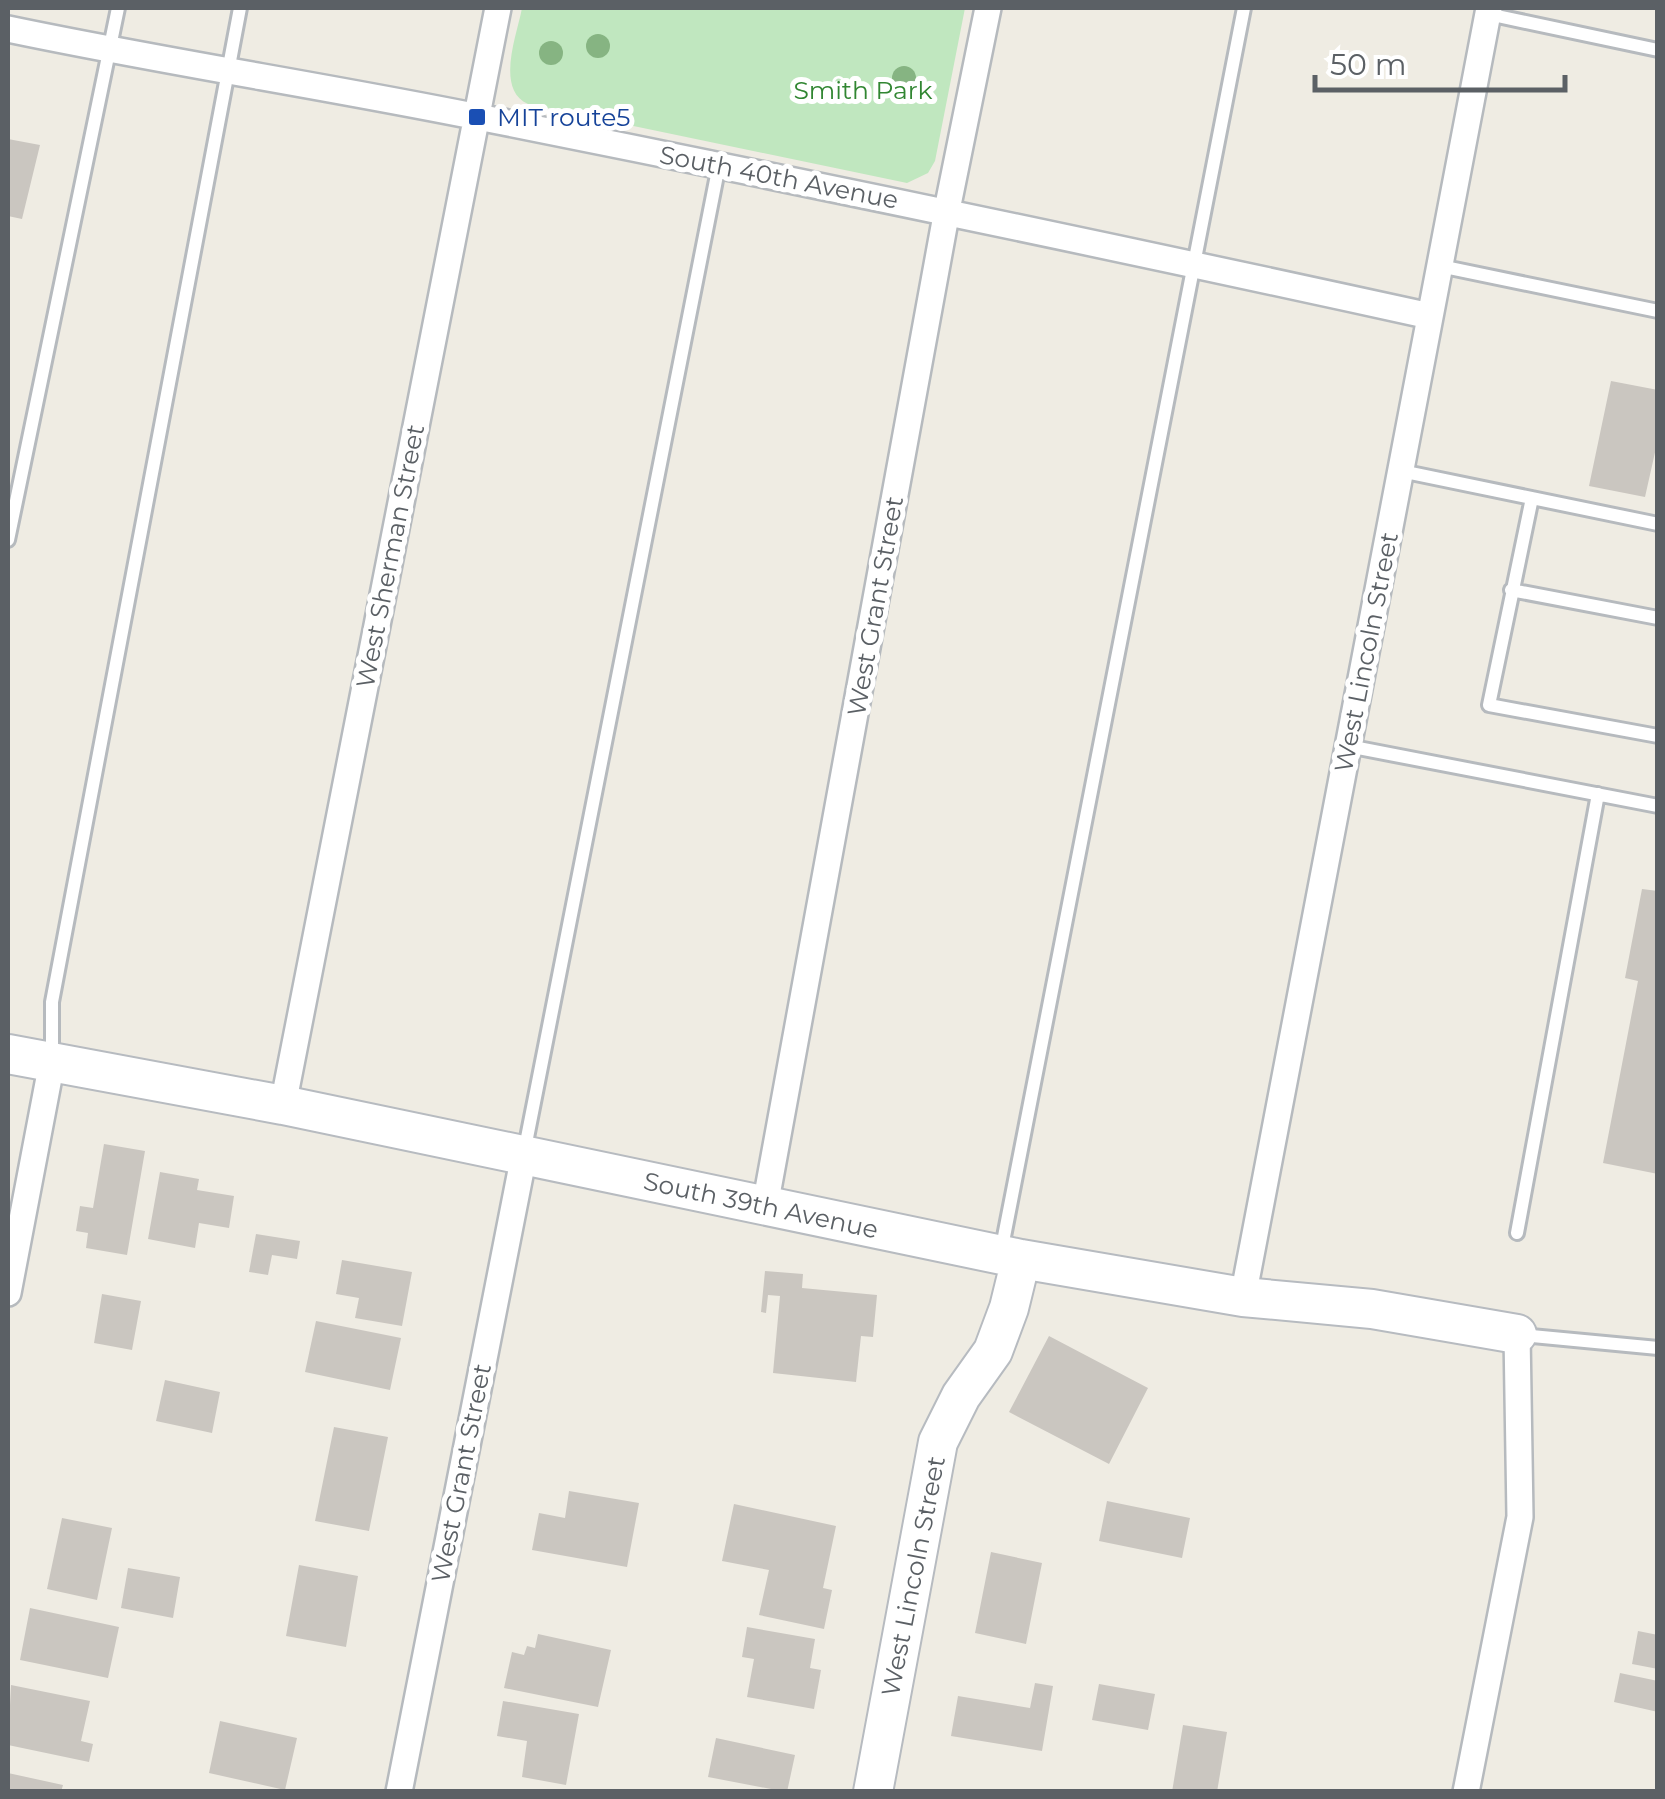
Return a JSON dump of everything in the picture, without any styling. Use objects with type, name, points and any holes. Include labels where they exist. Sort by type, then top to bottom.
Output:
[{"type":"street","name":"West Sherman Street","points":[[283,1105],[498,8]]},
{"type":"street","name":"West Grant Street","points":[[766,1206],[947,210],[988,8]]},
{"type":"street","name":"West Lincoln Street","points":[[1243,1297],[1488,11]]},
{"type":"street","name":"South 40th Avenue","points":[[8,29],[477,116],[947,210],[1430,316]]},
{"type":"street","name":"South 39th Avenue","points":[[8,1054],[283,1105],[1011,1257],[1243,1297],[1372,1309],[1517,1334]]},
{"type":"street","points":[[8,1293],[52,1062]]},
{"type":"street","name":"West Grant Street","points":[[399,1792],[524,1156]]},
{"type":"street","name":"West Lincoln Street","points":[[873,1792],[938,1442],[962,1396],[993,1352],[1009,1308],[1011,1257]]},
{"type":"street","points":[[1466,1792],[1520,1517],[1517,1334]]},
{"type":"lane","points":[[8,540],[118,8]]},
{"type":"lane","points":[[52,1062],[52,1002],[240,8]]},
{"type":"lane","points":[[1011,1257],[1244,8]]},
{"type":"lane","points":[[1488,11],[1658,50]]},
{"type":"lane","points":[[524,1156],[719,165]]},
{"type":"lane","points":[[1440,266],[1658,311]]},
{"type":"lane","points":[[8,465],[22,468]]},
{"type":"lane","points":[[1400,472],[1658,524]]},
{"type":"lane","points":[[1532,498],[1489,705],[1658,736]]},
{"type":"lane","points":[[1512,590],[1658,618]]},
{"type":"lane","points":[[1348,746],[1658,806]]},
{"type":"lane","points":[[1516,1233],[1598,794]]},
{"type":"lane","points":[[1517,1334],[1658,1348]]},
{"type":"green space","name":"Smith Park","points":[[522,8],[965,8],[935,161],[928,173],[907,183],[528,104],[518,97],[510,74]]},
{"type":"building","points":[[8,139],[40,145],[22,219],[8,216]]},
{"type":"building","points":[[1611,381],[1658,390],[1658,439],[1645,497],[1589,486]]},
{"type":"building","points":[[1642,889],[1658,891],[1658,1174],[1603,1163],[1638,981],[1625,978]]},
{"type":"building","points":[[104,1144],[145,1151],[127,1255],[86,1248],[88,1233],[76,1231],[80,1206],[93,1208]]},
{"type":"building","points":[[160,1172],[199,1179],[197,1190],[234,1196],[229,1228],[199,1223],[195,1248],[148,1239]]},
{"type":"building","points":[[256,1234],[300,1241],[297,1259],[272,1255],[268,1275],[249,1272]]},
{"type":"building","points":[[342,1260],[412,1272],[402,1326],[355,1318],[359,1298],[336,1294]]},
{"type":"building","points":[[765,1271],[803,1274],[802,1288],[877,1295],[873,1337],[861,1336],[856,1382],[773,1373],[780,1296],[768,1295],[766,1313],[761,1312]]},
{"type":"building","points":[[102,1294],[141,1301],[132,1350],[94,1343]]},
{"type":"building","points":[[316,1321],[401,1338],[390,1390],[305,1372]]},
{"type":"building","points":[[1049,1336],[1148,1388],[1109,1464],[1009,1412]]},
{"type":"building","points":[[165,1380],[220,1392],[212,1433],[156,1421]]},
{"type":"building","points":[[334,1427],[388,1437],[369,1531],[315,1521]]},
{"type":"building","points":[[569,1491],[639,1503],[627,1567],[532,1550],[539,1513],[565,1518]]},
{"type":"building","points":[[1107,1501],[1190,1518],[1182,1558],[1099,1541]]},
{"type":"building","points":[[734,1504],[836,1526],[823,1588],[832,1590],[824,1629],[759,1615],[769,1570],[722,1561]]},
{"type":"building","points":[[62,1518],[112,1528],[97,1600],[47,1589]]},
{"type":"building","points":[[991,1552],[1042,1563],[1026,1644],[975,1633]]},
{"type":"building","points":[[299,1565],[358,1576],[346,1647],[286,1636]]},
{"type":"building","points":[[128,1568],[180,1577],[173,1618],[121,1608]]},
{"type":"building","points":[[30,1608],[119,1627],[108,1678],[20,1660]]},
{"type":"building","points":[[747,1627],[815,1639],[810,1668],[821,1670],[814,1709],[747,1697],[754,1659],[742,1657]]},
{"type":"building","points":[[1638,1631],[1658,1635],[1658,1669],[1632,1664]]},
{"type":"building","points":[[538,1634],[611,1650],[598,1707],[504,1688],[512,1652],[524,1655],[527,1646],[535,1648]]},
{"type":"building","points":[[1620,1673],[1658,1681],[1658,1712],[1614,1702]]},
{"type":"building","points":[[1035,1683],[1053,1686],[1042,1751],[951,1736],[958,1696],[1030,1708]]},
{"type":"building","points":[[1099,1684],[1155,1694],[1148,1730],[1092,1720]]},
{"type":"building","points":[[11,1685],[90,1701],[81,1741],[93,1744],[89,1762],[8,1745]]},
{"type":"building","points":[[503,1701],[579,1714],[566,1785],[522,1777],[527,1741],[497,1736]]},
{"type":"building","points":[[220,1721],[297,1738],[285,1790],[209,1773]]},
{"type":"building","points":[[1183,1725],[1227,1732],[1217,1792],[1172,1792]]},
{"type":"building","points":[[716,1738],[795,1755],[787,1792],[708,1777]]},
{"type":"building","points":[[8,1773],[63,1785],[61,1792],[8,1792]]},
{"type":"place","name":"MIT route5","points":[[477,117]]}]
